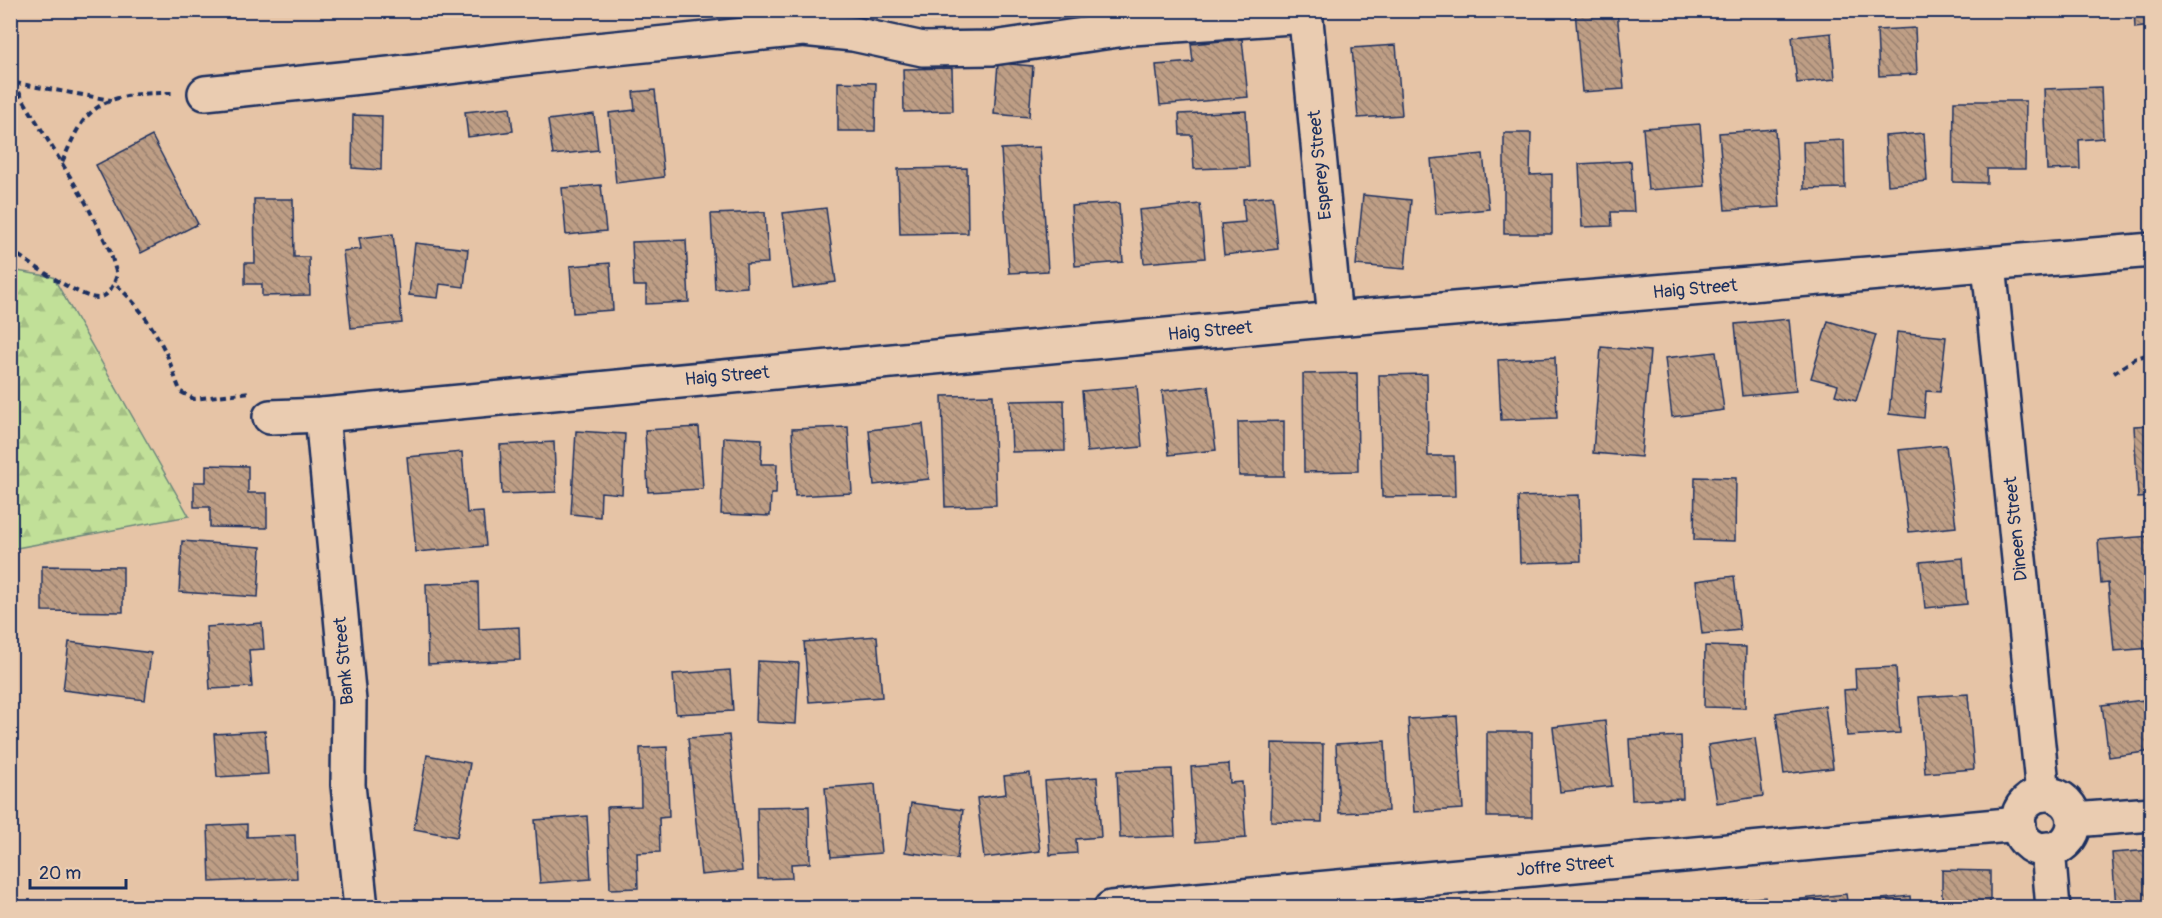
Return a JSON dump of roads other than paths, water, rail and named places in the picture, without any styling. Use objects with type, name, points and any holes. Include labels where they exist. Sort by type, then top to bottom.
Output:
[{"type":"street","points":[[205,93],[803,29],[853,34],[923,49],[993,48],[1132,28],[1306,13]]},
{"type":"street","name":"Esperey Street","points":[[1306,13],[1335,319]]},
{"type":"street","name":"Haig Street","points":[[263,404],[322,415],[1335,319],[2151,250]]},
{"type":"street","name":"Dineen Street","points":[[1989,265],[2043,794]]},
{"type":"street","name":"Bank Street","points":[[322,415],[349,701],[348,785],[361,908]]},
{"type":"street","points":[[2043,794],[2060,798],[2072,811],[2074,820],[2070,836],[2057,847],[2049,849],[2041,849],[2028,843],[2019,824],[2022,808],[2027,801],[2043,794]]},
{"type":"street","points":[[2074,820],[2151,814]]},
{"type":"street","name":"Joffre Street","points":[[1111,908],[2019,824]]},
{"type":"street","points":[[2049,849],[2053,908]]}]
